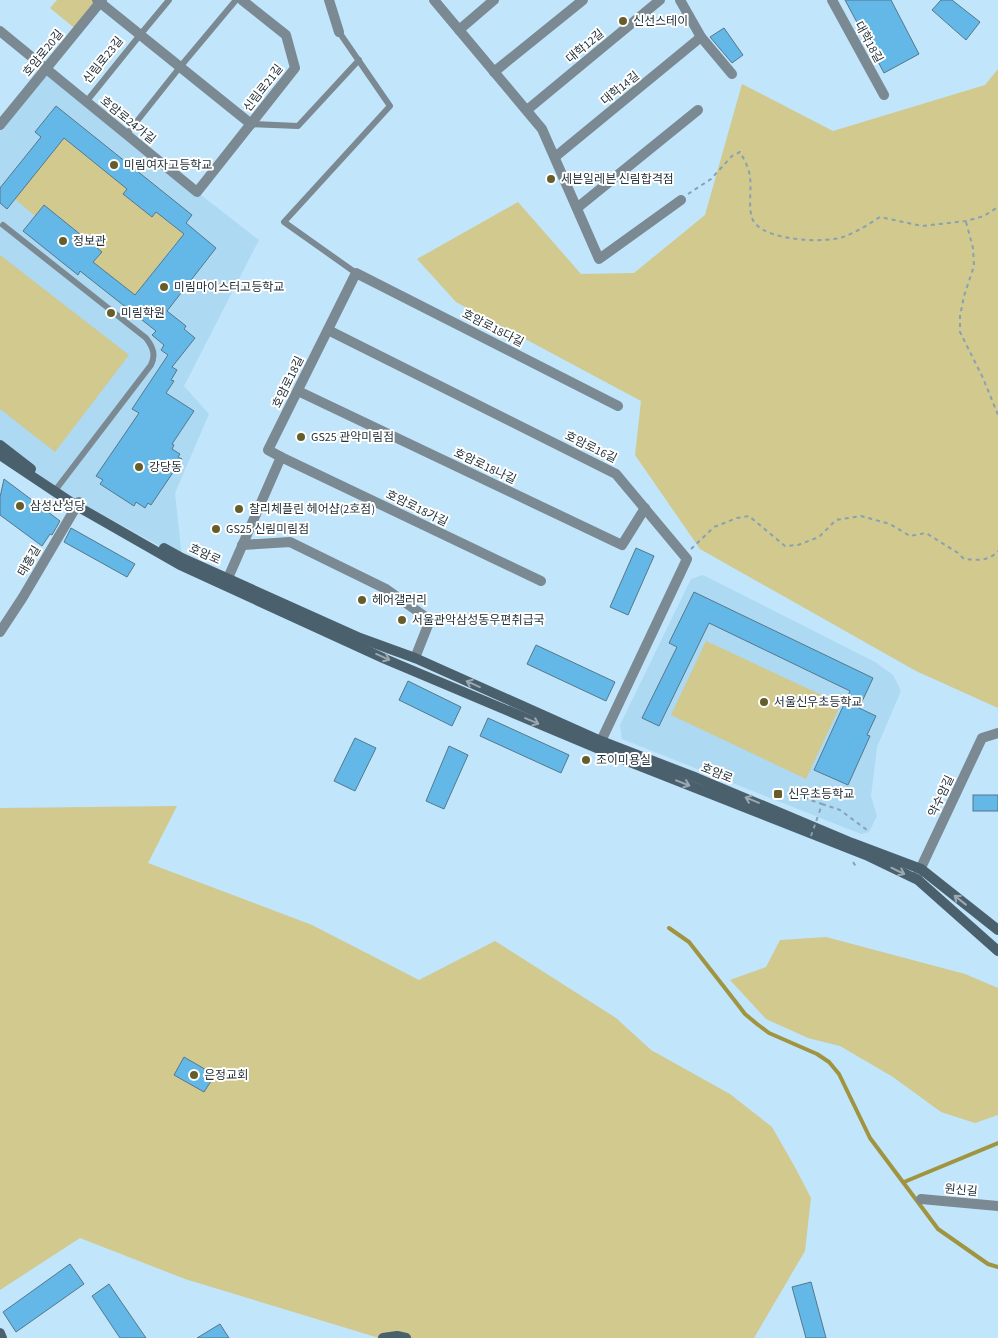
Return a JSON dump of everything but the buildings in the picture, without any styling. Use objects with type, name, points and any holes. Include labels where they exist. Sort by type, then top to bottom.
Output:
[{"type":"main road","name":"호암로","points":[[1,453],[58,488],[77,504],[182,558],[360,638],[415,658],[601,741],[921,869],[998,930]]},
{"type":"main road","points":[[1,453],[77,504],[180,565],[385,658],[630,762],[866,855],[916,880],[998,951]]},
{"type":"main road","points":[[0,1333],[2,1338]]},
{"type":"main road","points":[[383,1338],[397,1336],[406,1338]]},
{"type":"street","name":"신림로21길","points":[[242,0],[286,35],[295,68],[251,124]]},
{"type":"street","points":[[329,0],[339,32]]},
{"type":"street","points":[[434,0],[542,129],[599,259],[680,200]]},
{"type":"street","points":[[494,72],[583,0]]},
{"type":"street","name":"대학12길","points":[[527,110],[660,0]]},
{"type":"street","points":[[680,0],[701,38],[732,74]]},
{"type":"street","name":"대학18길","points":[[832,0],[884,96]]},
{"type":"street","name":"신림로23길","points":[[100,1],[251,124]]},
{"type":"street","name":"호암로20길","points":[[1,121],[46,69],[100,1]]},
{"type":"street","points":[[459,30],[491,1]]},
{"type":"street","name":"호암로24가길","points":[[0,32],[197,192],[251,124]]},
{"type":"street","name":"대학14길","points":[[555,157],[701,38]]},
{"type":"street","points":[[576,208],[698,110]]},
{"type":"street","name":"호암로18길","points":[[281,457],[268,450],[356,273]]},
{"type":"street","name":"호암로18다길","points":[[356,273],[618,406]]},
{"type":"street","name":"호암로16길","points":[[328,330],[616,474],[684,555]]},
{"type":"street","name":"호암로18나길","points":[[298,391],[622,545],[645,508]]},
{"type":"street","points":[[228,578],[281,457]]},
{"type":"street","name":"호암로18가길","points":[[281,457],[541,581]]},
{"type":"street","name":"태흥길","points":[[0,632],[23,597],[77,504]]},
{"type":"street","points":[[242,545],[290,542],[386,589],[430,620],[415,658]]},
{"type":"street","points":[[601,741],[687,560],[684,555]]},
{"type":"street","name":"약수암길","points":[[916,880],[982,738],[998,733]]},
{"type":"street","name":"원신길","points":[[921,1199],[998,1206]]},
{"type":"lane","name":"신림로23길","points":[[86,102],[169,0]]},
{"type":"lane","points":[[126,134],[236,0]]},
{"type":"lane","points":[[339,32],[390,106],[284,222],[356,273]]},
{"type":"lane","points":[[251,124],[298,126],[358,60]]},
{"type":"lane","points":[[3,225],[146,338],[153,351],[154,358],[151,365],[58,488]]},
{"type":"path","points":[[680,200],[711,179],[732,156],[740,152],[750,175],[750,204],[754,222],[764,231],[793,239],[818,241],[844,237],[880,217],[922,226],[966,221],[984,216],[998,207]]},
{"type":"path","points":[[966,221],[974,248],[974,266],[964,296],[960,316],[960,332],[983,378],[998,415]]},
{"type":"path","points":[[684,555],[714,527],[749,516],[785,546],[798,545],[819,538],[836,520],[861,516],[890,524],[910,536],[926,533],[958,553],[964,559],[982,561],[998,551]]},
{"type":"path","points":[[804,798],[840,810],[867,830]]},
{"type":"path","points":[[811,836],[822,804]]},
{"type":"shaded area","points":[[57,0],[97,0],[77,30],[50,8]]},
{"type":"shaded area","name":"미림학원","points":[[46,69],[259,240],[184,386],[209,414],[175,493],[182,558],[79,502],[57,488],[0,445],[0,125]]},
{"type":"shaded area","points":[[998,69],[998,708],[916,671],[700,549],[635,455],[641,401],[456,302],[417,259],[518,202],[581,274],[634,273],[705,215],[742,84],[833,131],[985,85]]},
{"type":"shaded area","points":[[59,134],[127,189],[124,194],[152,217],[156,212],[185,235],[174,245],[135,295],[93,262],[101,251],[44,205],[35,216],[15,199],[56,148],[51,144]]},
{"type":"shaded area","points":[[0,255],[129,355],[55,452],[0,409]]},
{"type":"shaded area","name":"서울신우초등학교","points":[[703,575],[875,662],[893,675],[901,691],[877,747],[871,796],[877,816],[869,832],[861,834],[622,739],[620,725],[691,579]]},
{"type":"shaded area","points":[[706,641],[841,704],[806,779],[671,715]]},
{"type":"shaded area","points":[[177,806],[148,863],[312,925],[419,980],[495,941],[616,1018],[651,1050],[730,1094],[772,1127],[811,1198],[805,1251],[754,1338],[379,1338],[185,1279],[80,1238],[0,1290],[0,808]]},
{"type":"shaded area","points":[[826,937],[965,974],[998,988],[998,1115],[975,1123],[941,1112],[893,1077],[840,1046],[808,1038],[766,1019],[730,980],[766,967],[780,940]]},
{"type":"waterway","points":[[669,928],[689,942],[745,1014],[769,1033],[817,1054],[829,1062],[839,1074],[870,1138],[938,1229],[988,1264],[998,1267]]},
{"type":"waterway","points":[[904,1182],[998,1143]]},
{"type":"place","name":"신선스테이","points":[[623,21]]},
{"type":"place","name":"미림여자고등학교","points":[[114,165]]},
{"type":"place","name":"세븐일레븐 신림합격점","points":[[551,179]]},
{"type":"place","name":"정보관","points":[[63,241]]},
{"type":"place","name":"미림마이스터고등학교","points":[[164,287]]},
{"type":"place","name":"미림학원","points":[[111,313]]},
{"type":"place","name":"GS25 관악미림점","points":[[301,437]]},
{"type":"place","name":"강당동","points":[[139,467]]},
{"type":"place","name":"삼성산성당","points":[[20,506]]},
{"type":"place","name":"찰리체플린 헤어샵(2호점)","points":[[239,509]]},
{"type":"place","name":"GS25 신림미림점","points":[[216,529]]},
{"type":"place","name":"헤어갤러리","points":[[362,600]]},
{"type":"place","name":"서울관악삼성동우편취급국","points":[[402,620]]},
{"type":"place","name":"서울신우초등학교","points":[[764,702]]},
{"type":"place","name":"조이미용실","points":[[586,760]]},
{"type":"place","name":"신우초등학교","points":[[778,794]]},
{"type":"place","name":"은정교회","points":[[194,1075]]}]
